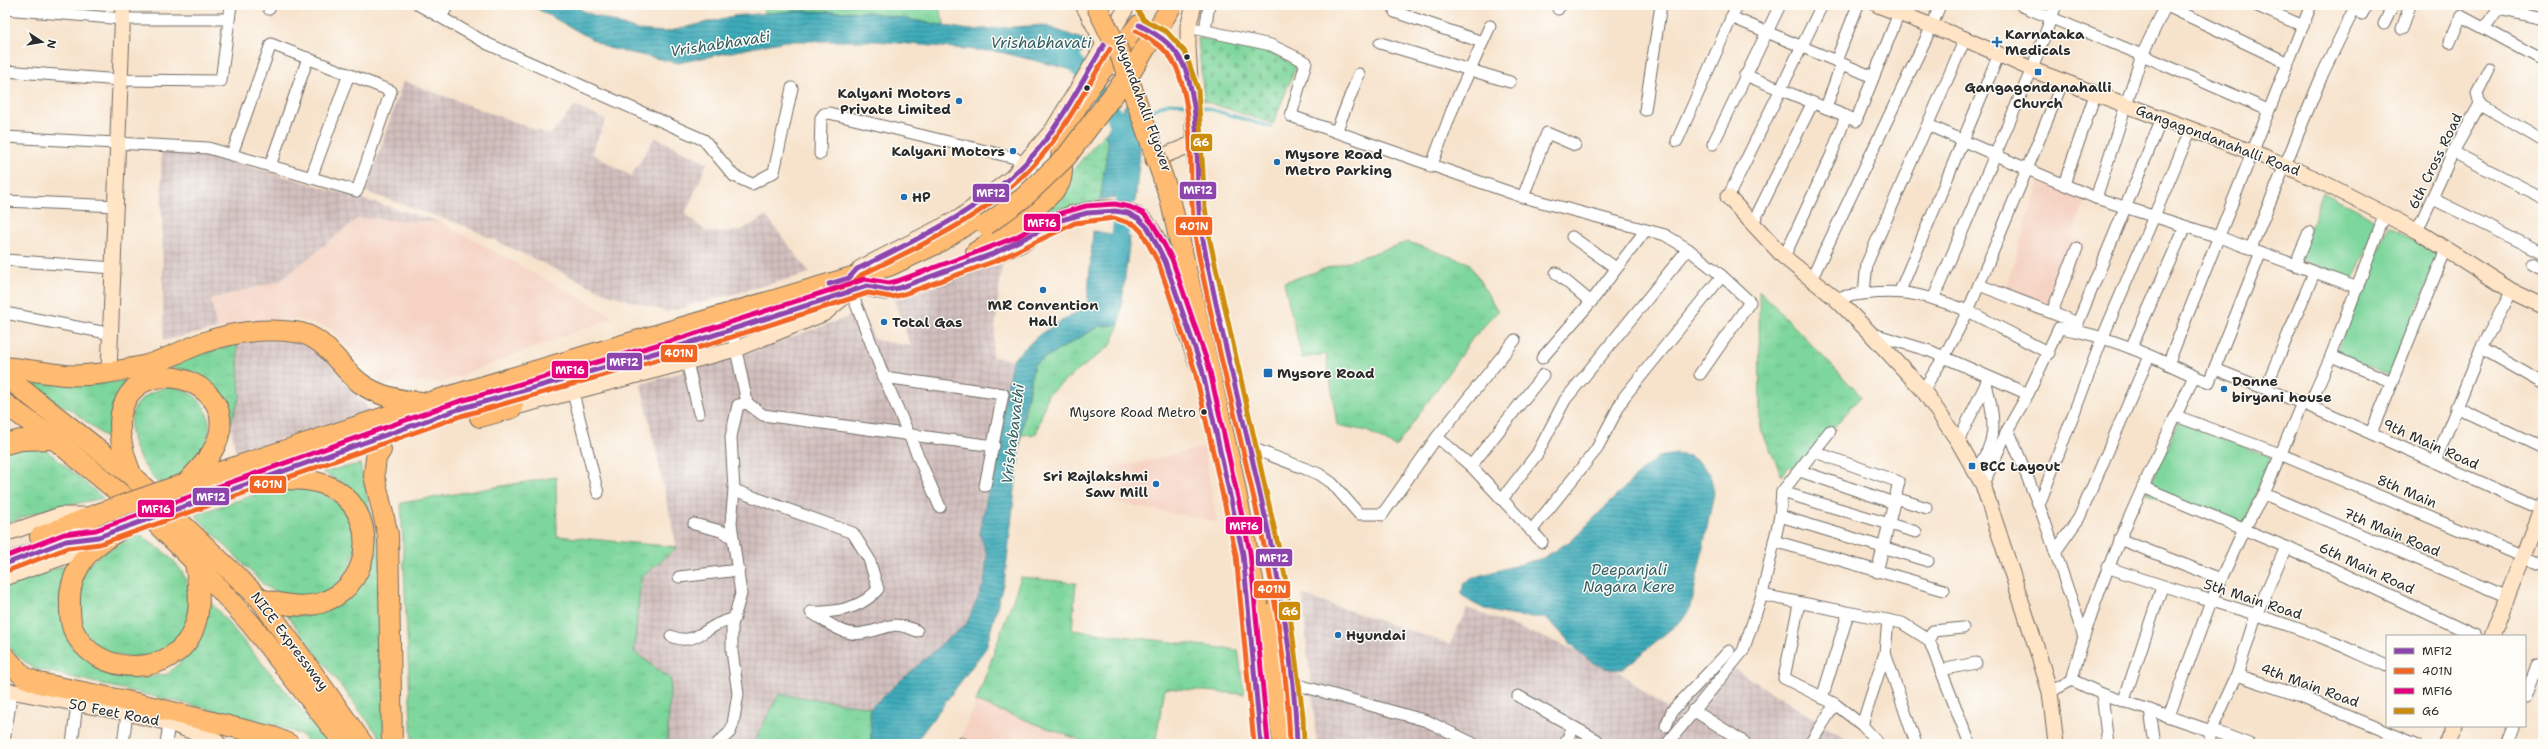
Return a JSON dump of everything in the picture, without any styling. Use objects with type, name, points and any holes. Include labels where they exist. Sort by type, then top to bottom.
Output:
[{"type":"highway","name":"Nayandahalli Flyover","points":[[1096,5],[1120,54],[1170,198],[1262,606],[1283,744]]},
{"type":"highway","name":"Nayandahalli Flyover","points":[[1104,5],[1126,52],[1158,137],[1176,196],[1199,287],[1254,529],[1262,606],[1271,744]]},
{"type":"highway","points":[[983,220],[1057,149],[1080,122],[1112,76],[1156,5]]},
{"type":"highway","points":[[5,550],[98,536],[268,478],[459,409],[514,400],[734,339],[856,285],[889,266],[936,244],[1023,198],[1066,157],[1132,70],[1172,5]]},
{"type":"highway","points":[[941,274],[991,242],[1059,184],[1062,138],[1080,94],[1104,58],[1139,25]]},
{"type":"highway","points":[[5,564],[34,546],[95,515],[430,402],[856,285],[890,290],[941,274],[1021,242],[1051,224],[1063,220],[1113,210],[1131,215],[1148,227],[1160,251],[1179,300],[1193,350],[1202,369]]},
{"type":"highway","points":[[132,476],[122,448],[119,424],[126,400],[146,373],[204,342],[239,333],[264,330],[295,332],[313,337],[325,346],[359,382],[374,392],[407,401],[430,402]]},
{"type":"highway","points":[[5,367],[66,375],[109,372],[146,373],[161,377],[182,378],[204,390],[216,406],[219,425],[215,446],[200,468],[180,486]]},
{"type":"highway","name":"NICE Expressway","points":[[5,376],[132,476],[260,599],[364,744]]},
{"type":"highway","points":[[354,446],[381,450],[462,422],[514,400]]},
{"type":"highway","name":"NICE Expressway","points":[[5,404],[54,439],[157,524],[195,562],[251,624],[345,744]]},
{"type":"highway","points":[[5,444],[21,440],[54,439]]},
{"type":"highway","points":[[381,450],[376,458],[374,475],[388,535],[392,744]]},
{"type":"highway","points":[[260,599],[303,606],[326,601],[338,595],[357,574],[366,545],[364,528],[358,512],[340,493],[317,482],[268,478]]},
{"type":"highway","points":[[121,529],[93,548],[80,566],[71,588],[70,612],[73,629],[90,651],[104,659],[119,664],[154,665],[175,655],[191,635],[198,612],[200,591],[195,562]]},
{"type":"highway","points":[[5,657],[24,677],[39,683],[136,703],[274,737],[290,744]]},
{"type":"street","points":[[5,71],[120,80],[221,81],[231,5]]},
{"type":"street","points":[[419,5],[488,44],[697,136],[704,140],[734,176],[752,184],[774,172],[792,88]]},
{"type":"street","points":[[441,17],[448,5]]},
{"type":"street","points":[[1082,5],[1104,58],[1136,116],[1153,160],[1191,306],[1202,369],[1243,554],[1261,744]]},
{"type":"street","points":[[1194,5],[1188,27],[1198,208],[1278,578],[1290,682],[1296,717],[1297,744]]},
{"type":"street","points":[[1205,30],[1209,5]]},
{"type":"street","points":[[1645,110],[1661,5]]},
{"type":"street","points":[[1677,141],[1737,5]]},
{"type":"street","points":[[1713,144],[1780,5]]},
{"type":"street","points":[[1822,5],[1782,90],[1728,197],[1752,225],[1784,257],[1835,298],[1870,333],[1923,390],[1958,441],[1983,485],[2050,692],[2056,744]]},
{"type":"street","points":[[1826,108],[1838,63],[1858,5]]},
{"type":"street","name":"Gangagondanahalli Road","points":[[1878,5],[1932,28],[1965,39],[2032,69],[2096,92],[2286,166],[2418,231],[2512,291],[2543,306]]},
{"type":"street","points":[[1811,280],[1932,28],[1940,5]]},
{"type":"street","points":[[2021,5],[2142,55],[2268,110]]},
{"type":"street","points":[[1934,297],[2032,69],[2056,5]]},
{"type":"street","points":[[2096,198],[2142,55],[2165,5],[2288,63]]},
{"type":"street","points":[[2254,5],[2302,26]]},
{"type":"street","points":[[2168,364],[2251,152],[2311,5]]},
{"type":"street","points":[[2384,24],[2393,5]]},
{"type":"street","points":[[2402,30],[2410,5]]},
{"type":"street","points":[[1104,58],[1127,6]]},
{"type":"street","points":[[1127,6],[1139,25],[1162,37],[1170,44],[1179,56],[1192,91]]},
{"type":"street","points":[[5,9],[123,12],[228,20]]},
{"type":"street","points":[[1979,285],[2052,312],[2102,339],[2132,348],[2209,382],[2215,369],[2286,166],[2325,67],[2361,9]]},
{"type":"street","points":[[2486,27],[2498,9],[2518,9],[2543,19]]},
{"type":"street","points":[[109,372],[117,206],[123,12]]},
{"type":"street","points":[[1395,12],[1482,42]]},
{"type":"street","points":[[1745,75],[1812,104],[1856,120],[1899,14]]},
{"type":"street","points":[[2450,42],[2461,16],[2486,27],[2543,60]]},
{"type":"street","points":[[1731,17],[1873,77]]},
{"type":"street","points":[[1431,167],[1469,70],[1490,26]]},
{"type":"street","points":[[1188,27],[1271,45],[1306,62],[1291,116],[1431,167],[1522,197],[1645,231],[1665,235],[1688,249],[1722,276],[1750,302],[1700,374]]},
{"type":"street","points":[[1864,293],[1867,263],[1965,39]]},
{"type":"street","points":[[1380,43],[1510,82]]},
{"type":"street","points":[[5,137],[208,148],[357,191],[391,91],[272,44],[233,151]]},
{"type":"street","points":[[1900,291],[1964,141],[1998,54]]},
{"type":"street","points":[[270,166],[308,58]]},
{"type":"street","points":[[2489,69],[2477,94],[2480,104],[2543,141]]},
{"type":"street","points":[[311,178],[349,74]]},
{"type":"street","points":[[1336,132],[1359,74]]},
{"type":"street","points":[[1923,390],[1944,357],[1968,311],[2063,81]]},
{"type":"street","points":[[2064,184],[2096,92]]},
{"type":"street","points":[[940,507],[884,377],[856,285],[856,269],[960,218],[983,202],[1024,164],[1080,94]]},
{"type":"street","points":[[1752,225],[1812,104]]},
{"type":"street","name":"6th Cross Road","points":[[2418,231],[2453,152],[2480,104]]},
{"type":"street","points":[[820,154],[821,118],[824,114],[829,113],[1015,158],[1024,164],[1052,191]]},
{"type":"street","points":[[1784,257],[1831,156],[1846,116]]},
{"type":"street","points":[[2076,326],[2162,118]]},
{"type":"street","points":[[1928,124],[1995,155],[2096,198],[2126,206],[2185,227],[2219,237],[2358,288]]},
{"type":"street","points":[[2039,505],[2102,339],[2153,215],[2191,129]]},
{"type":"street","points":[[1522,197],[1547,133],[1575,145]]},
{"type":"street","points":[[1153,160],[1195,143]]},
{"type":"street","points":[[2453,152],[2543,198]]},
{"type":"street","points":[[2433,199],[2543,253]]},
{"type":"street","points":[[5,201],[117,206]]},
{"type":"street","points":[[2169,716],[2211,601],[2244,529],[2264,494],[2280,454],[2331,356],[2385,214]]},
{"type":"street","points":[[2132,348],[2185,227]]},
{"type":"street","points":[[1542,358],[1591,302],[1645,231]]},
{"type":"street","points":[[2295,265],[2309,232]]},
{"type":"street","points":[[1572,237],[1616,268]]},
{"type":"street","points":[[2052,312],[2076,248]]},
{"type":"street","points":[[1502,499],[1537,454],[1565,400],[1688,249]]},
{"type":"street","points":[[2371,433],[2446,249]]},
{"type":"street","points":[[5,260],[114,268]]},
{"type":"street","points":[[2532,263],[2543,269]]},
{"type":"street","points":[[1556,273],[1591,302]]},
{"type":"street","points":[[2266,387],[2314,273]]},
{"type":"street","points":[[1531,531],[1596,450],[1624,397],[1722,276]]},
{"type":"street","points":[[1835,298],[1864,293],[1900,291],[1934,297],[1968,311],[2049,353]]},
{"type":"street","points":[[2435,462],[2481,348],[2512,291]]},
{"type":"street","points":[[5,313],[112,334]]},
{"type":"street","points":[[1983,485],[2008,429],[2049,353],[2059,328],[2076,326]]},
{"type":"street","points":[[1870,333],[1944,357],[1987,380],[2028,394]]},
{"type":"street","points":[[598,493],[571,384],[687,362],[734,339],[747,403],[763,415],[994,446]]},
{"type":"street","points":[[1249,447],[1319,474],[1332,483],[1358,514],[1383,514],[1437,437],[1515,340]]},
{"type":"street","points":[[2481,348],[2543,382]]},
{"type":"street","points":[[2055,552],[2079,518],[2149,356]]},
{"type":"street","points":[[2331,356],[2392,382]]},
{"type":"street","points":[[687,362],[699,413]]},
{"type":"street","name":"9th Main Road","points":[[2215,369],[2266,387],[2435,462],[2542,507]]},
{"type":"street","points":[[1471,466],[1543,375]]},
{"type":"street","points":[[2050,692],[2072,680],[2083,634],[2107,567],[2194,376]]},
{"type":"street","points":[[884,377],[1003,394],[985,486]]},
{"type":"street","points":[[1958,441],[1987,380]]},
{"type":"street","points":[[1975,470],[1986,458],[1995,428],[1987,380]]},
{"type":"street","points":[[717,744],[730,732],[737,708],[738,694],[732,651],[732,625],[742,594],[731,523],[734,490],[731,437],[738,405],[747,403]]},
{"type":"street","points":[[2456,407],[2543,448]]},
{"type":"street","name":"8th Main","points":[[2176,416],[2280,454],[2523,555],[2538,563]]},
{"type":"street","points":[[2008,429],[2039,505],[2083,634]]},
{"type":"street","points":[[1667,744],[1693,710],[1743,651],[1762,595],[1780,516],[1782,492],[1830,431]]},
{"type":"street","points":[[1437,437],[1471,466],[1542,542]]},
{"type":"street","points":[[1815,452],[1898,482],[1895,501],[1888,523],[1877,572]]},
{"type":"street","points":[[1800,471],[1895,501],[1927,508]]},
{"type":"street","name":"6th Main Road","points":[[2143,487],[2286,547],[2474,635]]},
{"type":"street","points":[[734,490],[853,533],[869,558],[878,589],[868,600],[833,613],[812,612],[844,631],[862,634],[896,624],[917,631]]},
{"type":"street","points":[[1782,492],[1916,532]]},
{"type":"street","name":"7th Main Road","points":[[2264,494],[2508,597]]},
{"type":"street","points":[[2492,635],[2542,507]]},
{"type":"street","points":[[5,534],[60,515],[95,515]]},
{"type":"street","points":[[1780,516],[1928,561]]},
{"type":"street","points":[[694,524],[721,531],[734,538]]},
{"type":"street","points":[[5,578],[72,554],[98,536]]},
{"type":"street","points":[[2119,539],[2221,579]]},
{"type":"street","points":[[1774,541],[1877,572],[1944,590]]},
{"type":"street","points":[[2209,744],[2211,731],[2237,675],[2256,615],[2286,547]]},
{"type":"street","name":"5th Main Road","points":[[2107,567],[2162,587],[2256,615],[2323,638],[2386,666]]},
{"type":"street","points":[[679,577],[739,570]]},
{"type":"street","points":[[2124,700],[2162,587]]},
{"type":"street","points":[[1762,595],[1848,614],[1902,623],[1929,640],[1970,744]]},
{"type":"street","points":[[1799,604],[1784,678],[1835,704],[1862,725],[1879,744]]},
{"type":"street","points":[[1822,698],[1848,614]]},
{"type":"street","points":[[672,636],[679,640],[691,639],[716,624],[735,618]]},
{"type":"street","points":[[1862,725],[1884,653],[1888,620]]},
{"type":"street","points":[[1929,640],[1933,631],[1963,628]]},
{"type":"street","points":[[1666,726],[1672,711],[1729,651]]},
{"type":"street","points":[[1884,653],[1916,744]]},
{"type":"street","points":[[1941,670],[1976,663]]},
{"type":"street","points":[[2526,694],[2537,665],[2543,665]]},
{"type":"street","name":"4th Main Road","points":[[2237,675],[2297,695],[2416,744]]},
{"type":"street","points":[[2072,680],[2102,694],[2124,700],[2249,744]]},
{"type":"street","points":[[1290,682],[1427,721],[1474,744]]},
{"type":"street","points":[[5,735],[9,691]]},
{"type":"street","name":"50 Feet Road","points":[[9,691],[127,713],[169,723],[216,743]]},
{"type":"street","points":[[2102,694],[2108,744]]},
{"type":"street","points":[[1518,696],[1597,740]]},
{"type":"street","points":[[72,744],[77,704]]},
{"type":"street","points":[[1810,744],[1835,704]]},
{"type":"street","points":[[1693,710],[1744,742]]},
{"type":"street","points":[[2150,710],[2155,744]]},
{"type":"street","points":[[123,744],[127,713]]},
{"type":"street","points":[[166,744],[169,723]]},
{"type":"street","points":[[1565,744],[1574,727]]},
{"type":"street","points":[[2446,744],[2454,727]]},
{"type":"street","points":[[2507,744],[2514,727]]},
{"type":"shaded area","points":[[403,81],[550,135],[575,106],[606,120],[591,153],[631,176],[655,137],[707,163],[685,214],[707,232],[740,231],[766,216],[810,273],[667,312],[605,293],[465,226],[366,192]]},
{"type":"shaded area","points":[[161,153],[212,155],[440,222],[358,218],[280,281],[211,299],[217,329],[164,340]]},
{"type":"shaded area","points":[[2039,183],[2085,198],[2072,239],[2085,243],[2057,309],[2004,292]]},
{"type":"shaded area","points":[[358,218],[440,222],[615,317],[443,382],[382,384],[331,328],[297,319],[217,329],[211,299],[280,281]]},
{"type":"shaded area","points":[[1002,263],[992,357],[1012,360],[980,534],[987,556],[984,584],[966,625],[946,640],[870,707],[779,694],[753,744],[667,744],[671,679],[634,652],[641,578],[677,547],[641,384],[744,354],[862,312],[875,340],[911,346],[894,301]]},
{"type":"shaded area","points":[[257,340],[304,342],[324,356],[371,412],[236,453],[230,424],[240,397],[237,344]]},
{"type":"shaded area","points":[[1204,447],[1217,522],[1114,502],[1110,467],[1143,462]]},
{"type":"shaded area","points":[[1302,595],[1450,644],[1467,608],[1605,661],[1667,709],[1722,661],[1854,744],[1317,744]]},
{"type":"shaded area","points":[[976,702],[1091,744],[958,744]]},
{"type":"green space","points":[[765,5],[938,5],[945,26],[868,12],[794,11],[763,13]]},
{"type":"green space","points":[[1198,38],[1262,48],[1296,66],[1273,124],[1204,101]]},
{"type":"green space","points":[[1105,133],[1108,145],[1100,200],[1017,229],[1051,195]]},
{"type":"green space","points":[[2323,192],[2378,220],[2353,280],[2299,259]]},
{"type":"green space","points":[[2389,225],[2439,255],[2389,376],[2336,353]]},
{"type":"green space","points":[[1408,242],[1469,263],[1498,311],[1472,339],[1396,447],[1367,431],[1337,425],[1326,354],[1302,358],[1284,282]]},
{"type":"green space","points":[[1759,290],[1861,396],[1796,471],[1789,466],[1782,476],[1760,427]]},
{"type":"green space","points":[[1119,325],[1111,345],[1048,394],[1036,434],[1021,435],[1034,364],[1100,326]]},
{"type":"green space","points":[[237,344],[240,397],[230,424],[222,398],[208,380],[188,370],[160,369],[162,365]]},
{"type":"green space","points":[[23,376],[87,385],[137,379],[115,404],[110,423],[110,441],[73,411],[27,387]]},
{"type":"green space","points":[[168,387],[178,388],[187,392],[201,403],[206,411],[208,419],[208,442],[206,451],[203,455],[175,482],[157,482],[147,469],[133,441],[131,427],[132,414],[139,403],[150,394]]},
{"type":"green space","points":[[2179,422],[2271,457],[2241,530],[2146,493]]},
{"type":"green space","points":[[38,443],[103,498],[38,512],[5,524],[5,451]]},
{"type":"green space","points":[[360,464],[382,563],[385,744],[287,615],[304,615],[365,576],[373,557],[373,545],[365,508],[348,486],[322,472]]},
{"type":"green space","points":[[556,477],[557,536],[677,547],[641,578],[634,652],[671,679],[667,744],[412,744],[401,503]]},
{"type":"green space","points":[[295,487],[321,493],[335,501],[347,513],[354,527],[355,542],[353,558],[346,573],[336,585],[323,594],[307,598],[296,598],[266,587],[195,515],[257,494]]},
{"type":"green space","points":[[139,534],[165,553],[174,561],[182,572],[189,590],[189,609],[184,630],[173,643],[159,651],[144,656],[113,654],[99,647],[88,638],[79,622],[78,581],[81,574],[87,567],[104,553]]},
{"type":"green space","points":[[66,565],[61,588],[60,613],[71,646],[96,667],[136,679],[168,674],[194,648],[204,626],[209,600],[330,744],[309,744],[302,735],[272,724],[33,668],[14,653],[5,639],[5,586]]},
{"type":"green space","points":[[1021,577],[1076,583],[1072,630],[1238,650],[1244,694],[1165,688],[1155,744],[1091,744],[976,702]]},
{"type":"green space","points":[[779,694],[870,707],[871,744],[753,744]]},
{"type":"water","name":"Vrishabhavati","points":[[530,5],[574,5],[585,12],[637,30],[666,32],[733,16],[794,11],[868,12],[969,30],[1043,25],[1087,41],[1073,70],[1000,52],[876,41],[785,41],[678,63],[608,48]]},
{"type":"water","points":[[1127,103],[1141,142],[1135,203],[1116,198],[1100,200],[1108,145],[1105,133]]},
{"type":"water","points":[[1093,231],[1130,237],[1119,325],[1100,326],[1034,364],[1024,411],[1005,577],[986,648],[914,744],[871,744],[870,708],[946,640],[966,625],[984,584],[987,556],[980,534],[1012,360],[1040,334],[1087,306]]},
{"type":"water","name":"Deepanjali Nagara Kere","points":[[1676,454],[1690,456],[1701,464],[1710,474],[1714,493],[1691,607],[1683,619],[1623,669],[1611,669],[1600,666],[1589,660],[1545,617],[1524,617],[1490,610],[1469,601],[1461,594],[1464,583],[1475,577],[1543,558],[1572,540],[1642,470],[1658,457]]},
{"type":"waterway","name":"Vrishabavathi","points":[[1059,54],[1070,56],[1114,114],[1124,139]]},
{"type":"waterway","points":[[1148,112],[1169,103],[1188,104]]},
{"type":"waterway","points":[[1196,105],[1271,127]]},
{"type":"waterway","name":"Vrishabavathi","points":[[1117,259],[1127,178]]},
{"type":"transit line","name":"G6","points":[[1134,5],[1144,20],[1167,32],[1185,52],[1198,89],[1205,207],[1210,241],[1285,576],[1303,716],[1304,744]]},
{"type":"transit line","name":"MF12","points":[[1139,25],[1161,38],[1178,55],[1186,71],[1191,92],[1195,112],[1198,198],[1203,240],[1273,553],[1293,680],[1297,744]]},
{"type":"transit line","name":"401N","points":[[1136,31],[1157,44],[1168,54],[1176,66],[1184,94],[1190,136],[1193,220],[1196,241],[1266,554],[1286,680],[1290,744]]},
{"type":"transit line","name":"MF12","points":[[829,284],[849,278],[857,269],[905,246],[952,220],[974,206],[1015,173],[1034,154],[1054,129],[1104,45]]},
{"type":"transit line","name":"401N","points":[[831,291],[852,284],[861,275],[957,226],[980,211],[1021,178],[1040,158],[1060,132],[1110,49]]},
{"type":"transit line","name":"MF16","points":[[5,557],[64,534],[96,530],[457,402],[681,338],[865,279],[889,283],[897,281],[1016,237],[1058,214],[1086,206],[1115,204],[1130,207],[1143,213],[1153,224],[1172,259],[1209,367],[1250,552],[1268,743]]},
{"type":"transit line","name":"MF12","points":[[5,564],[66,541],[98,537],[459,409],[683,345],[867,286],[888,290],[899,288],[995,253],[1061,220],[1087,213],[1115,211],[1128,213],[1139,219],[1148,228],[1165,261],[1202,369],[1243,554],[1261,744]]},
{"type":"transit line","name":"401N","points":[[7,571],[68,548],[100,544],[461,416],[685,352],[868,293],[891,297],[901,295],[998,260],[1075,223],[1114,218],[1135,225],[1142,232],[1159,264],[1195,371],[1236,555],[1254,744]]},
{"type":"place","name":"Karnataka Medicals","points":[[1997,42]]},
{"type":"place","name":"Gangagondanahalli Church","points":[[2038,72]]},
{"type":"place","name":"Kalyani Motors Private Limited","points":[[959,101]]},
{"type":"place","name":"Kalyani Motors","points":[[1013,151]]},
{"type":"place","name":"Mysore Road Metro Parking","points":[[1277,162]]},
{"type":"place","name":"HP","points":[[904,197]]},
{"type":"place","name":"MR Convention Hall","points":[[1043,290]]},
{"type":"place","name":"Total Gas","points":[[884,322]]},
{"type":"place","name":"Mysore Road","points":[[1268,373]]},
{"type":"place","name":"Donne biryani house","points":[[2224,389]]},
{"type":"place","name":"Mysore Road Metro","points":[[1204,412]]},
{"type":"place","name":"BCC Layout","points":[[1972,466]]},
{"type":"place","name":"Sri Rajlakshmi Saw Mill","points":[[1156,484]]},
{"type":"place","name":"Hyundai","points":[[1338,635]]}]
